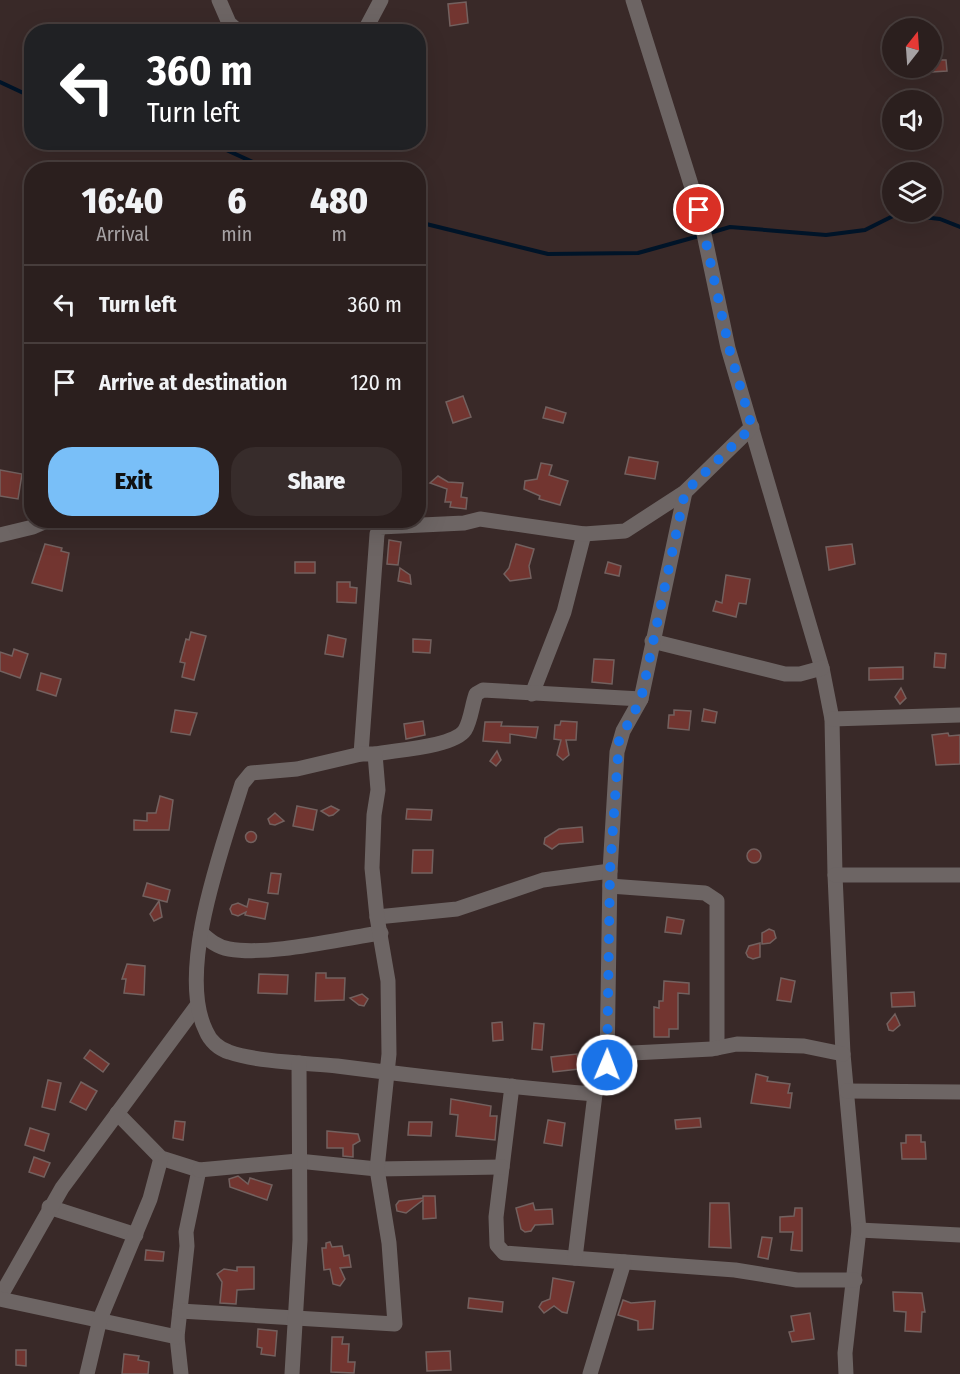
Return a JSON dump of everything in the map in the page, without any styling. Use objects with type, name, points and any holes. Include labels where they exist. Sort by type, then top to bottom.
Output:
[{"type":"street","points":[[219,0],[231,24]]},
{"type":"street","points":[[368,24],[381,0]]},
{"type":"street","points":[[633,0],[699,210],[729,348],[822,668],[832,719],[835,875],[843,1054],[859,1230],[849,1320],[846,1374]]},
{"type":"street","points":[[426,524],[480,519],[585,534],[632,528],[685,492],[752,427]]},
{"type":"street","points":[[575,1258],[595,1094],[607,1065],[610,879],[617,752],[624,727],[641,699],[685,492]]},
{"type":"street","points":[[0,535],[24,528]]},
{"type":"street","points":[[180,1311],[395,1324],[389,1243],[377,1168],[386,1072],[388,981],[377,917],[372,868],[374,815],[378,790],[368,754],[379,528]]},
{"type":"street","points":[[532,694],[564,612],[585,534]]},
{"type":"street","points":[[652,640],[785,674],[800,674],[822,668]]},
{"type":"street","points":[[595,1094],[299,1063],[225,1051],[211,1040],[196,1007],[201,933],[213,875],[242,784],[248,775],[255,771],[304,767],[436,743],[456,737],[466,729],[479,691],[641,699]]},
{"type":"street","points":[[832,719],[960,715]]},
{"type":"street","points":[[835,875],[960,875]]},
{"type":"street","points":[[377,917],[457,909],[543,880],[610,879],[705,893],[717,902],[717,1048]]},
{"type":"street","points":[[201,933],[220,946],[239,950],[268,949],[381,933]]},
{"type":"street","points":[[177,1337],[0,1298],[50,1207],[196,1007]]},
{"type":"street","points":[[607,1065],[632,1053],[717,1048],[737,1044],[804,1046],[843,1054]]},
{"type":"street","points":[[292,1374],[300,1240],[299,1063]]},
{"type":"street","points":[[513,1086],[496,1217],[499,1249],[511,1255],[735,1270],[796,1280],[855,1280]]},
{"type":"street","points":[[847,1091],[960,1092]]},
{"type":"street","points":[[117,1113],[161,1158],[199,1170],[298,1161],[377,1168],[502,1167]]},
{"type":"street","points":[[87,1374],[100,1319],[150,1199],[161,1158]]},
{"type":"street","points":[[181,1374],[177,1337],[188,1246],[186,1232],[199,1170]]},
{"type":"street","points":[[50,1207],[135,1235]]},
{"type":"street","points":[[859,1230],[960,1235]]},
{"type":"street","points":[[590,1374],[624,1262]]},
{"type":"building","points":[[466,2],[468,23],[450,26],[448,4]]},
{"type":"building","points":[[942,60],[946,60],[947,71],[942,71]]},
{"type":"building","points":[[463,396],[471,417],[453,423],[446,402]]},
{"type":"building","points":[[546,407],[566,413],[563,423],[543,418]]},
{"type":"building","points":[[629,457],[658,462],[655,479],[625,474]]},
{"type":"building","points":[[541,463],[552,465],[549,475],[568,481],[560,505],[539,499],[540,496],[524,489],[525,481],[537,479]]},
{"type":"building","points":[[0,470],[22,474],[18,499],[0,496]]},
{"type":"building","points":[[438,476],[448,482],[463,483],[461,497],[467,498],[466,509],[450,507],[451,502],[445,502],[447,489],[430,483]]},
{"type":"building","points":[[389,540],[401,542],[398,565],[387,564]]},
{"type":"building","points":[[45,544],[62,548],[61,551],[69,553],[62,591],[32,583]]},
{"type":"building","points":[[516,544],[534,549],[529,566],[531,578],[510,581],[504,574],[509,568]]},
{"type":"building","points":[[852,544],[855,564],[829,570],[826,547]]},
{"type":"building","points":[[295,562],[315,562],[315,573],[295,573]]},
{"type":"building","points":[[608,562],[621,566],[619,576],[605,573]]},
{"type":"building","points":[[400,568],[410,575],[411,584],[398,581]]},
{"type":"building","points":[[726,575],[750,579],[746,604],[739,603],[736,617],[713,611],[716,601],[722,603]]},
{"type":"building","points":[[337,582],[350,582],[350,587],[357,588],[356,603],[337,602]]},
{"type":"building","points":[[191,632],[206,636],[194,680],[182,677],[185,663],[180,662],[186,639],[189,640]]},
{"type":"building","points":[[328,635],[346,639],[343,657],[325,654]]},
{"type":"building","points":[[413,639],[431,640],[430,653],[413,652]]},
{"type":"building","points":[[14,649],[28,654],[20,678],[0,671],[0,652],[12,656]]},
{"type":"building","points":[[935,653],[946,654],[945,668],[934,667]]},
{"type":"building","points":[[594,659],[614,660],[612,684],[592,682]]},
{"type":"building","points":[[903,667],[903,679],[869,680],[869,668]]},
{"type":"building","points":[[41,673],[61,679],[56,696],[37,690]]},
{"type":"building","points":[[901,688],[906,698],[900,704],[895,697]]},
{"type":"building","points":[[704,709],[717,712],[715,723],[702,721]]},
{"type":"building","points":[[175,710],[197,713],[190,735],[171,732]]},
{"type":"building","points":[[674,710],[691,711],[689,730],[668,728],[669,715],[674,715]]},
{"type":"building","points":[[423,721],[425,735],[406,739],[404,724]]},
{"type":"building","points":[[561,721],[577,722],[576,740],[566,740],[569,755],[563,760],[557,755],[561,740],[554,739],[555,725],[560,725]]},
{"type":"building","points":[[485,722],[502,722],[501,726],[538,727],[536,738],[510,734],[510,743],[483,741]]},
{"type":"building","points":[[948,733],[949,736],[960,735],[960,764],[936,765],[932,735]]},
{"type":"building","points":[[497,751],[501,760],[496,766],[490,761]]},
{"type":"building","points":[[160,796],[173,800],[169,830],[134,830],[134,820],[147,821],[147,813],[156,813]]},
{"type":"building","points":[[297,806],[317,810],[313,830],[293,826]]},
{"type":"building","points":[[331,806],[339,810],[333,815],[329,816],[321,811]]},
{"type":"building","points":[[407,809],[432,810],[431,820],[406,819]]},
{"type":"building","points":[[275,813],[284,821],[275,825],[270,824],[268,819]]},
{"type":"building","points":[[582,827],[583,842],[559,844],[552,849],[544,844],[545,838],[559,829]]},
{"type":"building","points":[[251,831],[257,837],[251,843],[245,837]]},
{"type":"building","points":[[751,849],[757,849],[761,856],[757,863],[751,863],[747,859],[747,853]]},
{"type":"building","points":[[413,850],[433,850],[432,873],[412,873]]},
{"type":"building","points":[[271,873],[281,874],[278,894],[268,893]]},
{"type":"building","points":[[147,883],[170,890],[167,902],[143,896]]},
{"type":"building","points":[[249,899],[268,903],[265,919],[245,915],[246,912],[238,916],[232,914],[230,909],[232,905],[238,903],[247,907]]},
{"type":"building","points":[[159,901],[162,917],[154,921],[150,914]]},
{"type":"building","points":[[667,917],[684,920],[681,934],[665,932]]},
{"type":"building","points":[[769,929],[774,931],[776,938],[770,943],[762,944],[762,933]]},
{"type":"building","points":[[760,943],[760,957],[753,959],[748,957],[746,953],[749,946]]},
{"type":"building","points":[[127,964],[145,966],[144,995],[124,993],[126,979],[122,979]]},
{"type":"building","points":[[316,973],[326,973],[326,978],[345,978],[344,1000],[315,1001]]},
{"type":"building","points":[[259,974],[288,975],[287,994],[258,993]]},
{"type":"building","points":[[781,978],[795,981],[791,1002],[777,1000]]},
{"type":"building","points":[[664,981],[689,983],[689,994],[678,993],[678,1029],[669,1029],[669,1037],[654,1037],[654,1007],[659,1008],[659,1001],[663,1001]]},
{"type":"building","points":[[914,992],[915,1006],[892,1007],[891,993]]},
{"type":"building","points":[[362,994],[368,999],[364,1006],[350,998]]},
{"type":"building","points":[[895,1014],[900,1025],[893,1031],[889,1030],[887,1024]]},
{"type":"building","points":[[502,1022],[503,1040],[493,1041],[492,1023]]},
{"type":"building","points":[[534,1023],[544,1024],[542,1050],[532,1049]]},
{"type":"building","points":[[90,1050],[109,1064],[103,1072],[84,1058]]},
{"type":"building","points":[[577,1054],[579,1069],[553,1072],[551,1057]]},
{"type":"building","points":[[756,1074],[768,1077],[767,1081],[790,1084],[788,1093],[792,1093],[790,1108],[751,1103]]},
{"type":"building","points":[[48,1080],[61,1083],[55,1110],[42,1107]]},
{"type":"building","points":[[81,1082],[97,1091],[86,1110],[70,1102]]},
{"type":"building","points":[[451,1099],[491,1106],[490,1116],[497,1116],[495,1140],[456,1136],[458,1115],[450,1114]]},
{"type":"building","points":[[700,1118],[701,1127],[676,1129],[675,1120]]},
{"type":"building","points":[[548,1120],[565,1123],[562,1146],[544,1143]]},
{"type":"building","points":[[175,1121],[185,1122],[183,1140],[173,1138]]},
{"type":"building","points":[[409,1122],[432,1122],[431,1136],[408,1135]]},
{"type":"building","points":[[30,1128],[49,1134],[44,1151],[25,1145]]},
{"type":"building","points":[[327,1131],[358,1134],[360,1141],[353,1145],[353,1157],[343,1156],[343,1148],[327,1148]]},
{"type":"building","points":[[906,1135],[921,1135],[921,1142],[925,1142],[926,1159],[902,1159],[901,1143],[906,1143]]},
{"type":"building","points":[[34,1157],[50,1163],[44,1177],[29,1172]]},
{"type":"building","points":[[238,1176],[248,1184],[250,1178],[272,1185],[267,1200],[230,1187],[229,1179]]},
{"type":"building","points":[[423,1196],[435,1196],[436,1218],[423,1219],[423,1200],[406,1213],[397,1211],[396,1205],[399,1201],[423,1198]]},
{"type":"building","points":[[533,1203],[535,1210],[552,1209],[553,1224],[535,1225],[531,1231],[525,1232],[521,1229],[516,1208]]},
{"type":"building","points":[[710,1203],[729,1203],[731,1248],[709,1247]]},
{"type":"building","points":[[795,1208],[802,1208],[802,1251],[791,1250],[793,1232],[780,1232],[780,1217],[794,1216]]},
{"type":"building","points":[[762,1237],[772,1238],[768,1259],[758,1257]]},
{"type":"building","points":[[330,1242],[332,1247],[342,1246],[344,1256],[349,1255],[351,1267],[340,1268],[345,1279],[340,1286],[333,1284],[330,1269],[324,1270],[322,1248],[326,1248],[326,1243]]},
{"type":"building","points":[[146,1250],[164,1252],[163,1261],[145,1260]]},
{"type":"building","points":[[237,1267],[254,1267],[254,1289],[237,1290],[236,1304],[220,1303],[222,1282],[217,1274],[224,1269],[237,1271]]},
{"type":"building","points":[[553,1278],[574,1282],[567,1313],[554,1306],[544,1313],[539,1307],[542,1302],[550,1299]]},
{"type":"building","points":[[893,1292],[922,1293],[925,1312],[922,1312],[921,1332],[905,1331],[906,1312],[894,1311]]},
{"type":"building","points":[[469,1298],[503,1302],[502,1312],[468,1308]]},
{"type":"building","points":[[623,1300],[631,1303],[655,1301],[653,1329],[638,1330],[638,1321],[618,1315]]},
{"type":"building","points":[[810,1313],[814,1339],[792,1342],[789,1332],[794,1331],[791,1316]]},
{"type":"building","points":[[258,1329],[277,1331],[275,1356],[261,1354],[262,1348],[257,1347]]},
{"type":"building","points":[[332,1337],[343,1337],[342,1344],[349,1344],[348,1362],[355,1362],[354,1373],[331,1372]]},
{"type":"building","points":[[16,1350],[26,1350],[26,1366],[16,1365]]},
{"type":"building","points":[[450,1351],[451,1370],[427,1371],[426,1352]]},
{"type":"building","points":[[124,1354],[139,1356],[138,1360],[149,1362],[148,1374],[122,1374]]},
{"type":"waterway","points":[[0,82],[24,93]]},
{"type":"waterway","points":[[226,150],[253,162]]},
{"type":"waterway","points":[[706,234],[730,227],[826,235],[865,230],[897,214],[940,219],[960,227]]},
{"type":"waterway","points":[[426,224],[548,254],[638,253],[699,236]]},
{"type":"route","points":[[607,1065],[610,871],[619,741],[624,727],[641,699],[685,492],[752,427],[729,348],[699,210]]}]
